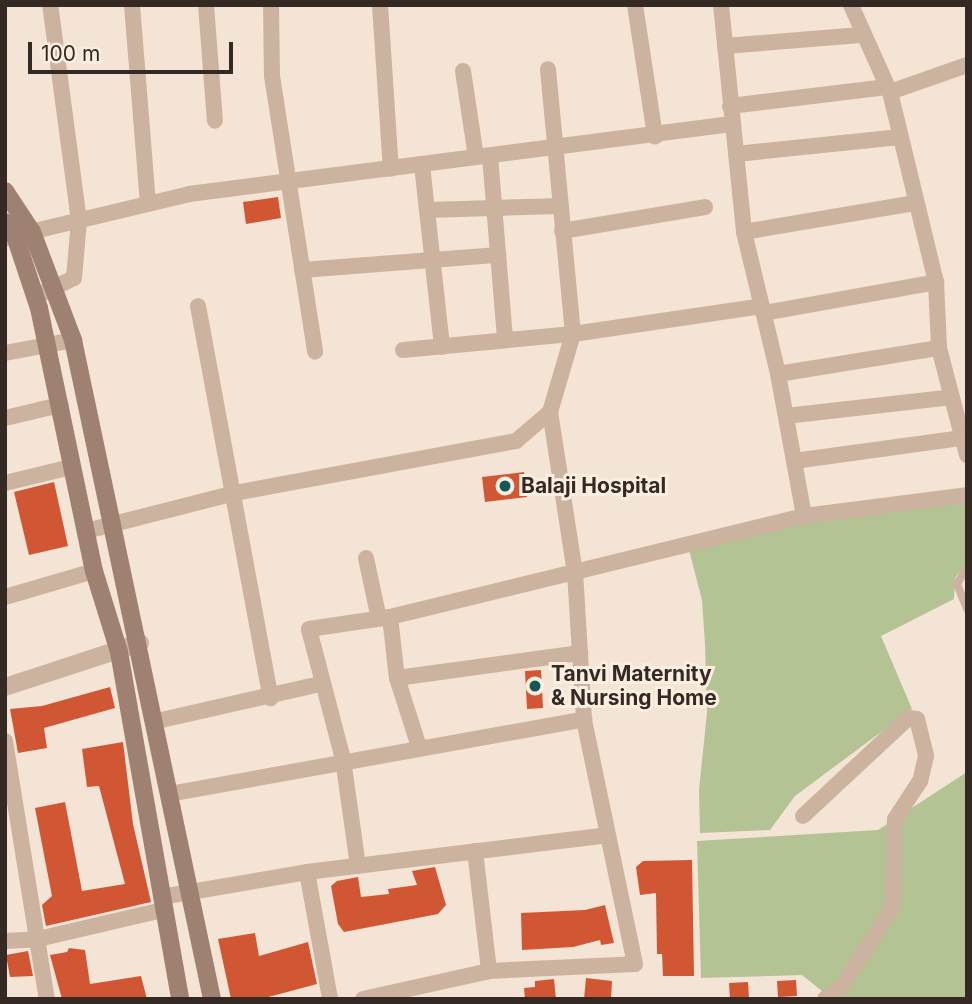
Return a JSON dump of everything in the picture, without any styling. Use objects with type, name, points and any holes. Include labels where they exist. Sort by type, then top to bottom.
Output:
[{"type":"main road","points":[[5,191],[14,232],[36,297],[94,570],[118,652],[147,799],[162,904],[180,999]]},
{"type":"main road","points":[[14,232],[54,290],[73,340],[157,721],[169,794],[212,999]]},
{"type":"street","points":[[36,297],[74,278],[79,221],[50,5]]},
{"type":"street","points":[[132,5],[148,203]]},
{"type":"street","points":[[206,5],[215,121]]},
{"type":"street","points":[[271,5],[272,76],[315,352]]},
{"type":"street","points":[[380,5],[391,169]]},
{"type":"street","points":[[635,5],[655,136]]},
{"type":"street","points":[[721,5],[744,232],[778,374],[804,516]]},
{"type":"street","points":[[851,5],[861,35],[889,89],[936,282],[939,348],[967,455]]},
{"type":"street","points":[[725,46],[861,35]]},
{"type":"street","points":[[730,106],[889,89],[967,65]]},
{"type":"street","points":[[363,999],[489,971],[635,964],[584,719],[575,573],[550,412],[573,334],[548,69]]},
{"type":"street","points":[[463,71],[494,207],[505,339]]},
{"type":"street","points":[[14,232],[79,221],[148,203],[732,124]]},
{"type":"street","points":[[736,154],[900,137]]},
{"type":"street","points":[[422,165],[442,346]]},
{"type":"street","points":[[744,232],[916,203]]},
{"type":"street","points":[[427,210],[561,206]]},
{"type":"street","points":[[562,232],[705,207]]},
{"type":"street","points":[[302,270],[432,257],[498,256]]},
{"type":"street","points":[[404,350],[573,334],[763,309],[936,282]]},
{"type":"street","points":[[198,306],[235,493],[271,698]]},
{"type":"street","points":[[5,353],[73,340]]},
{"type":"street","points":[[778,374],[939,348]]},
{"type":"street","points":[[786,416],[952,397]]},
{"type":"street","points":[[5,418],[60,405]]},
{"type":"street","points":[[86,531],[235,493],[516,442],[550,412]]},
{"type":"street","points":[[794,461],[962,438]]},
{"type":"street","points":[[5,483],[71,467]]},
{"type":"street","points":[[358,866],[343,760],[320,684],[309,629],[384,618],[804,516],[967,495]]},
{"type":"street","points":[[366,558],[384,618],[397,678],[419,747]]},
{"type":"street","points":[[5,597],[94,570]]},
{"type":"street","points":[[6,683],[118,652],[140,643]]},
{"type":"street","points":[[397,678],[580,653]]},
{"type":"street","points":[[157,721],[271,698],[320,684]]},
{"type":"street","points":[[803,816],[908,718],[917,719],[926,756],[920,781],[898,813],[892,830],[893,907],[842,986],[825,999]]},
{"type":"street","points":[[169,794],[343,760],[584,719]]},
{"type":"street","points":[[5,741],[47,999]]},
{"type":"street","points":[[5,941],[38,939],[162,904],[190,892],[358,866],[607,835]]},
{"type":"street","points":[[475,851],[489,971]]},
{"type":"street","points":[[307,873],[330,999]]},
{"type":"lane","points":[[967,568],[957,584],[967,609]]},
{"type":"green space","points":[[967,499],[967,563],[955,578],[954,599],[881,636],[912,709],[795,796],[770,830],[700,833],[699,790],[707,712],[705,644],[702,600],[689,550],[805,520]]},
{"type":"green space","points":[[967,772],[967,999],[832,999],[802,975],[701,978],[697,841],[878,830]]},
{"type":"building","points":[[278,197],[281,218],[246,224],[243,202]]},
{"type":"building","points":[[524,472],[527,497],[485,502],[482,477]]},
{"type":"building","points":[[54,482],[68,546],[29,555],[14,492]]},
{"type":"building","points":[[541,670],[543,708],[527,709],[525,671]]},
{"type":"building","points":[[110,687],[115,708],[44,728],[47,748],[18,753],[10,709],[42,706]]},
{"type":"building","points":[[123,742],[133,824],[151,902],[46,926],[42,905],[52,896],[35,808],[65,802],[82,891],[125,884],[99,786],[87,787],[82,749]]},
{"type":"building","points":[[692,860],[694,976],[663,976],[662,954],[657,954],[656,893],[640,895],[636,867],[643,861]]},
{"type":"building","points":[[435,867],[446,905],[438,914],[344,932],[338,924],[331,886],[337,881],[358,877],[361,897],[389,894],[388,889],[417,885],[412,871]]},
{"type":"building","points":[[605,905],[614,943],[601,945],[600,940],[573,947],[522,950],[521,913],[585,910]]},
{"type":"building","points":[[255,933],[259,956],[308,942],[317,984],[261,999],[231,999],[218,939]]},
{"type":"building","points":[[69,948],[85,950],[90,984],[141,976],[147,999],[62,999],[50,955],[67,952]]},
{"type":"building","points":[[28,951],[33,976],[10,977],[6,955]]},
{"type":"building","points":[[586,978],[612,981],[611,999],[584,999]]},
{"type":"building","points":[[554,979],[556,999],[525,999],[524,988],[535,987],[535,981]]},
{"type":"building","points":[[796,980],[797,996],[778,997],[777,981]]},
{"type":"building","points":[[748,982],[749,998],[730,999],[729,983]]},
{"type":"place","name":"Balaji Hospital","points":[[505,486]]},
{"type":"place","name":"Tanvi Maternity & Nursing Home","points":[[535,686]]}]
